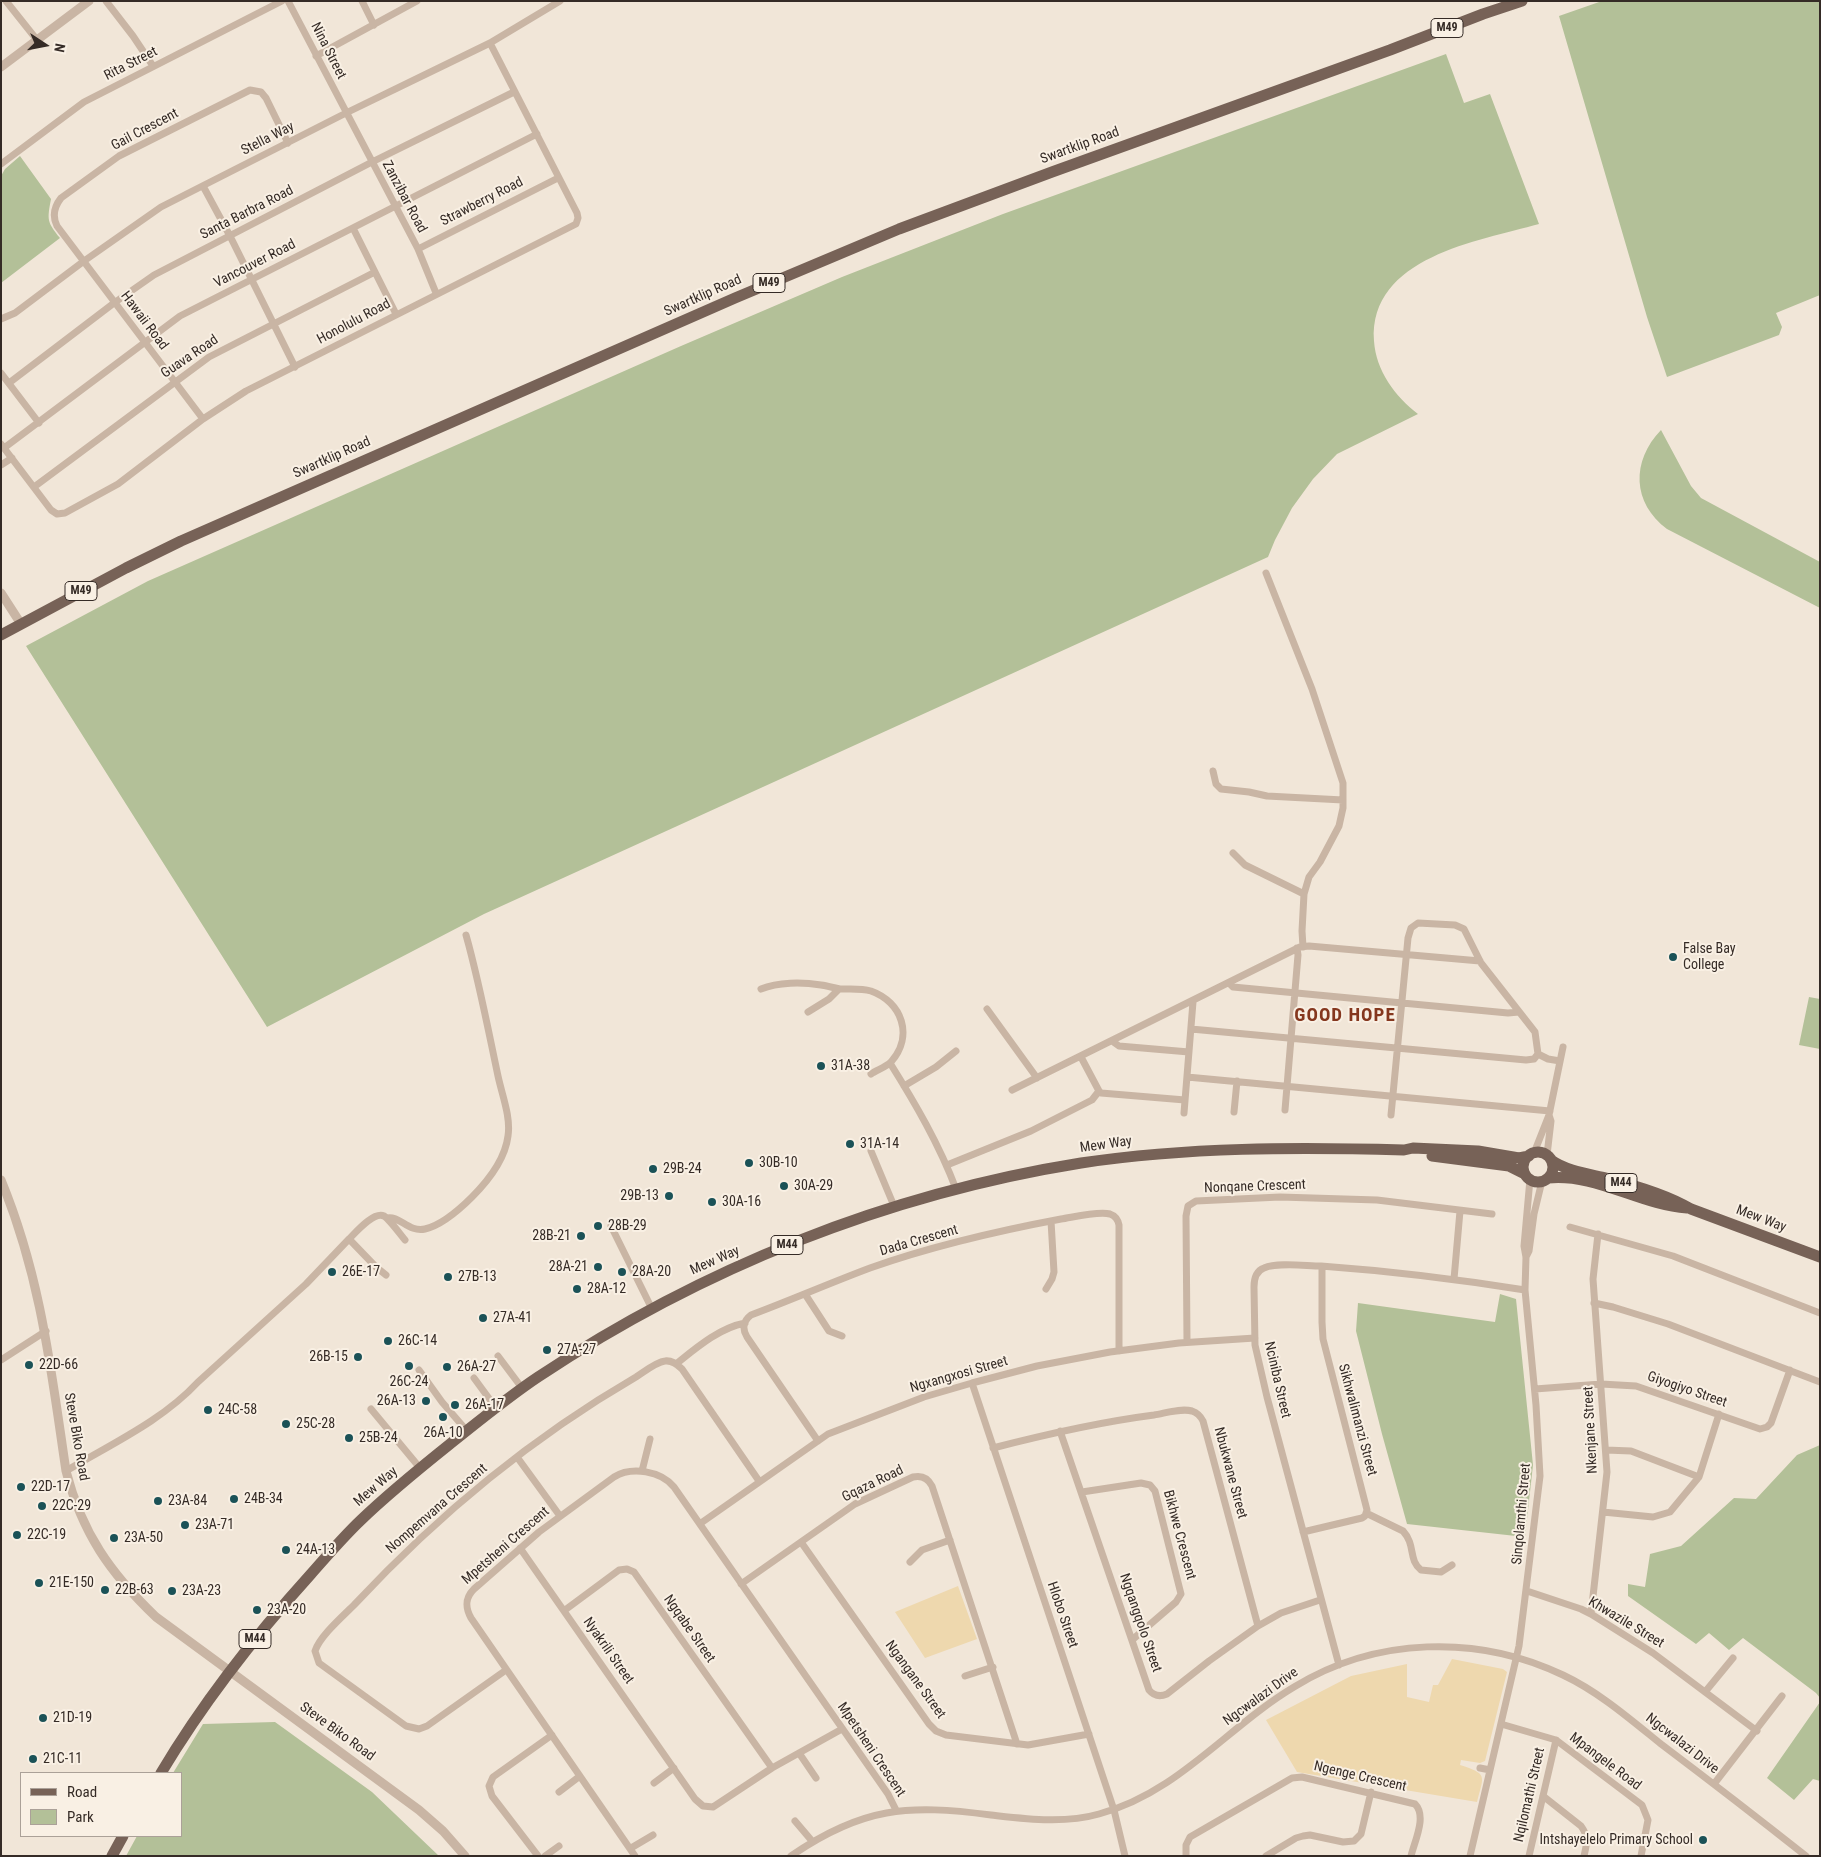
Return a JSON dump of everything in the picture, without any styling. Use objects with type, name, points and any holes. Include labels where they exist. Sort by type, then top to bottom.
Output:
[{"type":"main road","name":"Swartklip Road","points":[[1,635],[126,568],[181,541],[830,257],[951,209],[1522,1]]},
{"type":"main road","name":"Mew Way","points":[[162,1772],[189,1727],[229,1670],[281,1608],[356,1525],[420,1468],[496,1408],[522,1388],[599,1339],[690,1289],[816,1232],[894,1206],[956,1189],[1048,1169],[1159,1154],[1221,1149],[1404,1150],[1413,1148],[1478,1152],[1518,1158],[1541,1152],[1569,1169],[1610,1179],[1673,1199],[1691,1209],[1820,1258]]},
{"type":"main road","name":"Mew Way","points":[[1404,1150],[1410,1154],[1509,1166],[1536,1181],[1561,1177],[1577,1179],[1669,1206],[1691,1209]]},
{"type":"main road","points":[[1528,1176],[1524,1164],[1531,1154]]},
{"type":"main road","points":[[1545,1179],[1553,1170],[1549,1157]]},
{"type":"main road","points":[[112,1856],[122,1837]]},
{"type":"street","points":[[6,1],[37,40]]},
{"type":"street","points":[[1,67],[89,1]]},
{"type":"street","points":[[106,1],[153,66]]},
{"type":"street","name":"Rita Street","points":[[1,164],[84,102],[282,1]]},
{"type":"street","name":"Nina Street","points":[[288,1],[346,113]]},
{"type":"street","points":[[362,1],[374,25]]},
{"type":"street","points":[[316,56],[417,1]]},
{"type":"street","name":"Stella Way","points":[[1,319],[15,313],[84,260],[152,213],[346,113],[490,43],[560,1]]},
{"type":"street","name":"Honolulu Road","points":[[3,446],[53,512],[65,513],[118,484],[203,419],[239,395],[436,293],[576,224],[578,220],[577,213],[490,43]]},
{"type":"street","name":"Gail Crescent","points":[[84,260],[57,226],[54,217],[56,206],[61,198],[119,156],[250,90],[261,92],[266,98],[288,143]]},
{"type":"street","name":"Santa Barbra Road","points":[[9,383],[114,302],[154,275],[372,162],[514,92]]},
{"type":"street","name":"Zanzibar Road","points":[[346,113],[418,249],[436,293]]},
{"type":"street","name":"Vancouver Road","points":[[3,446],[39,423],[180,316],[537,134]]},
{"type":"street","name":"Strawberry Road","points":[[418,249],[558,178]]},
{"type":"street","points":[[203,186],[295,367]]},
{"type":"street","points":[[353,228],[396,314]]},
{"type":"street","name":"Hawaii Road","points":[[84,260],[203,419]]},
{"type":"street","name":"Guava Road","points":[[34,487],[209,357],[375,272]]},
{"type":"street","points":[[1,373],[39,423]]},
{"type":"street","points":[[1,465],[12,458]]},
{"type":"street","points":[[1266,573],[1312,688],[1344,783],[1339,826],[1320,862],[1309,877],[1304,894],[1285,1110]]},
{"type":"street","points":[[1,593],[21,624]]},
{"type":"street","points":[[1213,771],[1216,784],[1221,788],[1267,796],[1343,800]]},
{"type":"street","points":[[1233,853],[1245,865],[1304,894]]},
{"type":"street","points":[[1191,1029],[1291,1038],[1397,1048],[1526,1060],[1534,1059],[1538,1054],[1536,1035],[1480,961],[1465,931],[1460,927],[1420,922],[1414,925],[1409,932],[1401,1003],[1397,1048],[1393,1096],[1391,1115]]},
{"type":"street","points":[[66,1471],[142,1427],[183,1398],[198,1382],[306,1284],[349,1239],[375,1216],[392,1218],[411,1228],[420,1230],[441,1222],[466,1203],[481,1188],[498,1164],[506,1147],[509,1123],[486,1014],[466,935]]},
{"type":"street","points":[[1012,1090],[1300,948],[1480,961]]},
{"type":"street","points":[[761,990],[772,984],[811,984],[839,989],[872,991],[887,1001],[896,1009],[902,1020],[903,1039],[890,1063],[871,1074]]},
{"type":"street","points":[[1228,984],[1233,987],[1508,1013],[1519,1012]]},
{"type":"street","points":[[808,1012],[829,999],[839,989]]},
{"type":"street","points":[[1184,1113],[1193,1002]]},
{"type":"street","points":[[987,1009],[1037,1078]]},
{"type":"street","points":[[1112,1042],[1119,1046],[1189,1052]]},
{"type":"street","points":[[1531,1154],[1550,1113],[1563,1047]]},
{"type":"street","points":[[904,1086],[936,1068],[956,1051]]},
{"type":"street","points":[[1538,1054],[1548,1059],[1560,1061]]},
{"type":"street","points":[[1081,1057],[1101,1093],[1185,1100]]},
{"type":"street","points":[[890,1063],[947,1165],[956,1189]]},
{"type":"street","points":[[1187,1076],[1550,1113]]},
{"type":"street","points":[[1234,1112],[1237,1081]]},
{"type":"street","points":[[947,1165],[1031,1131],[1092,1100],[1099,1091]]},
{"type":"street","points":[[1549,1157],[1550,1113]]},
{"type":"street","points":[[871,1151],[894,1206]]},
{"type":"street","name":"Sinqolamthi Street","points":[[1526,1257],[1523,1251],[1528,1176]]},
{"type":"street","name":"Sinqolamthi Street","points":[[1470,1856],[1517,1658],[1527,1591],[1540,1476],[1540,1447],[1524,1290],[1526,1257],[1529,1251],[1534,1214],[1545,1179]]},
{"type":"street","name":"Steve Biko Road","points":[[1,1180],[27,1252],[46,1332],[66,1471],[84,1524],[119,1580],[156,1616],[419,1810],[465,1856]]},
{"type":"street","name":"Nonqane Crescent","points":[[1186,1342],[1186,1216],[1187,1209],[1191,1203],[1280,1197],[1377,1200],[1492,1214]]},
{"type":"street","points":[[1454,1279],[1460,1211]]},
{"type":"street","name":"Dada Crescent","points":[[676,1364],[715,1336],[735,1325],[744,1323],[750,1316],[872,1267],[939,1246],[1017,1227],[1104,1214],[1110,1214],[1117,1218],[1119,1225],[1119,1351]]},
{"type":"street","points":[[387,1218],[405,1240]]},
{"type":"street","points":[[1046,1289],[1054,1272],[1051,1221]]},
{"type":"street","points":[[611,1226],[652,1309]]},
{"type":"street","points":[[1570,1227],[1673,1256],[1820,1313]]},
{"type":"street","name":"Nkenjane Street","points":[[1591,1614],[1607,1472],[1593,1278],[1598,1234]]},
{"type":"street","points":[[349,1239],[386,1275]]},
{"type":"street","name":"Nciniba Street","points":[[1338,1665],[1267,1397],[1255,1338],[1254,1283],[1259,1271],[1274,1266],[1322,1266],[1378,1270],[1524,1290]]},
{"type":"street","name":"Sikhwalimanzi Street","points":[[1322,1266],[1323,1338],[1361,1484],[1366,1513]]},
{"type":"street","points":[[805,1294],[829,1331],[842,1336]]},
{"type":"street","points":[[1594,1303],[1614,1307],[1668,1324],[1820,1382]]},
{"type":"street","points":[[744,1323],[747,1337],[818,1440]]},
{"type":"street","points":[[1,1360],[46,1332]]},
{"type":"street","name":"Ngxangxosi Street","points":[[701,1523],[828,1434],[910,1402],[1037,1366],[1119,1351],[1186,1342],[1255,1338]]},
{"type":"street","points":[[498,1356],[522,1388]]},
{"type":"street","name":"Nompemvana Crescent","points":[[506,1670],[427,1726],[416,1729],[406,1726],[318,1663],[315,1651],[330,1630],[404,1553],[461,1502],[517,1457],[614,1390],[662,1362],[667,1361],[676,1364]]},
{"type":"street","points":[[676,1364],[759,1481]]},
{"type":"street","points":[[420,1370],[435,1393],[467,1431]]},
{"type":"street","name":"Giyogiyo Street","points":[[1535,1389],[1601,1384],[1645,1387],[1760,1429],[1767,1427],[1771,1422],[1790,1370]]},
{"type":"street","points":[[474,1378],[496,1408]]},
{"type":"street","name":"Hlobo Street","points":[[972,1383],[1114,1810],[1125,1856]]},
{"type":"street","points":[[371,1409],[420,1468]]},
{"type":"street","name":"Nbukwane Street","points":[[993,1448],[1060,1431],[1125,1419],[1178,1411],[1192,1411],[1198,1414],[1203,1421],[1258,1626]]},
{"type":"street","points":[[1603,1512],[1652,1517],[1670,1512],[1699,1477],[1719,1414]]},
{"type":"street","name":"Ngqangqolo Street","points":[[1060,1431],[1149,1690],[1154,1695],[1167,1694],[1258,1626],[1281,1613],[1320,1600]]},
{"type":"street","points":[[642,1472],[650,1439]]},
{"type":"street","points":[[1606,1450],[1631,1452],[1699,1477]]},
{"type":"street","points":[[517,1457],[560,1516]]},
{"type":"street","name":"Mpetsheni Crescent","points":[[635,1856],[469,1615],[466,1604],[469,1593],[520,1548],[560,1516],[620,1474],[631,1471],[642,1472],[672,1483],[888,1794],[896,1810]]},
{"type":"street","name":"Gqaza Road","points":[[741,1584],[863,1499],[919,1476],[926,1478],[932,1486],[1017,1744]]},
{"type":"street","name":"Bikhwe Crescent","points":[[1082,1492],[1141,1483],[1150,1485],[1155,1491],[1181,1594],[1176,1602],[1132,1640]]},
{"type":"street","points":[[1303,1532],[1362,1518],[1366,1513],[1403,1531],[1408,1536],[1415,1563],[1421,1570],[1441,1572],[1452,1565]]},
{"type":"street","points":[[910,1562],[920,1551],[950,1540]]},
{"type":"street","name":"Ngangane Street","points":[[801,1542],[931,1727],[946,1735],[1032,1745],[1089,1734]]},
{"type":"street","name":"Nyakrili Street","points":[[520,1548],[695,1799],[703,1806],[713,1807],[772,1768],[842,1729]]},
{"type":"street","name":"Ngqabe Street","points":[[565,1610],[619,1570],[627,1569],[634,1572],[772,1768]]},
{"type":"street","name":"Khwazile Street","points":[[1527,1591],[1591,1614],[1653,1653],[1756,1731]]},
{"type":"street","name":"Ngcwalazi Drive","points":[[790,1856],[812,1841],[846,1824],[896,1810],[933,1808],[1050,1820],[1088,1817],[1114,1810],[1160,1789],[1285,1693],[1314,1675],[1338,1665],[1386,1651],[1440,1645],[1480,1649],[1517,1658],[1564,1676],[1614,1707],[1806,1856]]},
{"type":"street","points":[[1705,1692],[1734,1658]]},
{"type":"street","points":[[965,1676],[993,1667]]},
{"type":"street","points":[[1714,1784],[1782,1696]]},
{"type":"street","name":"Mpangele Road","points":[[1501,1724],[1556,1740],[1642,1805],[1648,1815],[1648,1820],[1641,1856]]},
{"type":"street","points":[[538,1856],[492,1796],[489,1786],[493,1777],[552,1735]]},
{"type":"street","name":"Nqilomathi Street","points":[[1529,1856],[1556,1740]]},
{"type":"street","points":[[800,1753],[816,1778]]},
{"type":"street","points":[[654,1783],[674,1768]]},
{"type":"street","points":[[1480,1768],[1490,1770]]},
{"type":"street","points":[[559,1792],[580,1776]]},
{"type":"street","name":"Ngenge Crescent","points":[[1186,1856],[1186,1845],[1190,1837],[1292,1778],[1302,1777],[1411,1801],[1419,1808],[1421,1819],[1411,1856]]},
{"type":"street","points":[[1266,1856],[1296,1838],[1303,1836],[1310,1835],[1343,1842],[1354,1841],[1361,1834],[1371,1792]]},
{"type":"street","points":[[1543,1796],[1581,1826],[1588,1842],[1584,1856]]},
{"type":"street","points":[[796,1821],[812,1841]]},
{"type":"street","points":[[631,1848],[653,1835]]},
{"type":"street","points":[[545,1856],[559,1846]]},
{"type":"green space","points":[[1602,1],[1820,1],[1820,295],[1776,313],[1782,327],[1779,335],[1667,377],[1647,317],[1559,16]]},
{"type":"green space","points":[[1446,54],[1464,103],[1490,94],[1539,224],[1459,246],[1432,257],[1408,272],[1389,290],[1377,313],[1374,341],[1378,363],[1394,391],[1418,414],[1337,454],[1313,479],[1292,508],[1268,557],[484,914],[267,1027],[26,646],[148,581],[842,277],[1003,214]]},
{"type":"green space","points":[[20,156],[51,199],[49,220],[60,238],[1,283],[1,176],[5,169]]},
{"type":"green space","points":[[1661,430],[1691,486],[1701,498],[1820,562],[1820,608],[1667,529],[1655,519],[1647,507],[1642,494],[1640,468],[1651,442]]},
{"type":"green space","points":[[1809,997],[1820,999],[1820,1049],[1799,1045]]},
{"type":"green space","points":[[1500,1294],[1516,1299],[1533,1465],[1525,1537],[1407,1524],[1356,1331],[1358,1303],[1495,1322]]},
{"type":"green space","points":[[1820,1445],[1820,1698],[1743,1638],[1729,1650],[1709,1633],[1696,1644],[1628,1596],[1628,1584],[1645,1587],[1650,1554],[1681,1546],[1734,1498],[1756,1499],[1797,1455]]},
{"type":"green space","points":[[1820,1702],[1820,1781],[1813,1779],[1794,1800],[1767,1778]]},
{"type":"green space","points":[[275,1722],[372,1792],[439,1856],[126,1856],[136,1837],[182,1837],[182,1772],[174,1772],[203,1724]]},
{"type":"sand","points":[[958,1586],[977,1639],[925,1658],[895,1612]]},
{"type":"sand","points":[[1452,1659],[1503,1669],[1507,1672],[1485,1761],[1480,1763],[1461,1760],[1460,1765],[1475,1771],[1482,1777],[1477,1802],[1297,1772],[1266,1720],[1351,1676],[1407,1664],[1407,1697],[1429,1702],[1433,1685],[1438,1685]]},
{"type":"place","name":"False Bay College","points":[[1673,957]]},
{"type":"place","name":"31A-38","points":[[821,1066]]},
{"type":"place","name":"31A-14","points":[[850,1144]]},
{"type":"place","name":"30B-10","points":[[749,1163]]},
{"type":"place","name":"29B-24","points":[[653,1169]]},
{"type":"place","name":"30A-29","points":[[784,1186]]},
{"type":"place","name":"29B-13","points":[[669,1196]]},
{"type":"place","name":"30A-16","points":[[712,1202]]},
{"type":"place","name":"28B-29","points":[[598,1226]]},
{"type":"place","name":"28B-21","points":[[581,1236]]},
{"type":"place","name":"28A-21","points":[[598,1267]]},
{"type":"place","name":"26E-17","points":[[332,1272]]},
{"type":"place","name":"28A-20","points":[[622,1272]]},
{"type":"place","name":"27B-13","points":[[448,1277]]},
{"type":"place","name":"28A-12","points":[[577,1289]]},
{"type":"place","name":"27A-41","points":[[483,1318]]},
{"type":"place","name":"26C-14","points":[[388,1341]]},
{"type":"place","name":"27A-27","points":[[547,1350]]},
{"type":"place","name":"26B-15","points":[[358,1357]]},
{"type":"place","name":"22D-66","points":[[29,1365]]},
{"type":"place","name":"26C-24","points":[[409,1366]]},
{"type":"place","name":"26A-27","points":[[447,1367]]},
{"type":"place","name":"26A-13","points":[[426,1401]]},
{"type":"place","name":"26A-17","points":[[455,1405]]},
{"type":"place","name":"24C-58","points":[[208,1410]]},
{"type":"place","name":"26A-10","points":[[443,1417]]},
{"type":"place","name":"25C-28","points":[[286,1424]]},
{"type":"place","name":"25B-24","points":[[349,1438]]},
{"type":"place","name":"22D-17","points":[[21,1487]]},
{"type":"place","name":"24B-34","points":[[234,1499]]},
{"type":"place","name":"23A-84","points":[[158,1501]]},
{"type":"place","name":"22C-29","points":[[42,1506]]},
{"type":"place","name":"23A-71","points":[[185,1525]]},
{"type":"place","name":"22C-19","points":[[17,1535]]},
{"type":"place","name":"23A-50","points":[[114,1538]]},
{"type":"place","name":"24A-13","points":[[286,1550]]},
{"type":"place","name":"21E-150","points":[[39,1583]]},
{"type":"place","name":"22B-63","points":[[105,1590]]},
{"type":"place","name":"23A-23","points":[[172,1591]]},
{"type":"place","name":"23A-20","points":[[257,1610]]},
{"type":"place","name":"21D-19","points":[[43,1718]]},
{"type":"place","name":"21C-11","points":[[33,1759]]},
{"type":"place","name":"Intshayelelo Primary School","points":[[1703,1840]]},
{"type":"district","name":"GOOD HOPE","points":[[1345,1016]]}]
